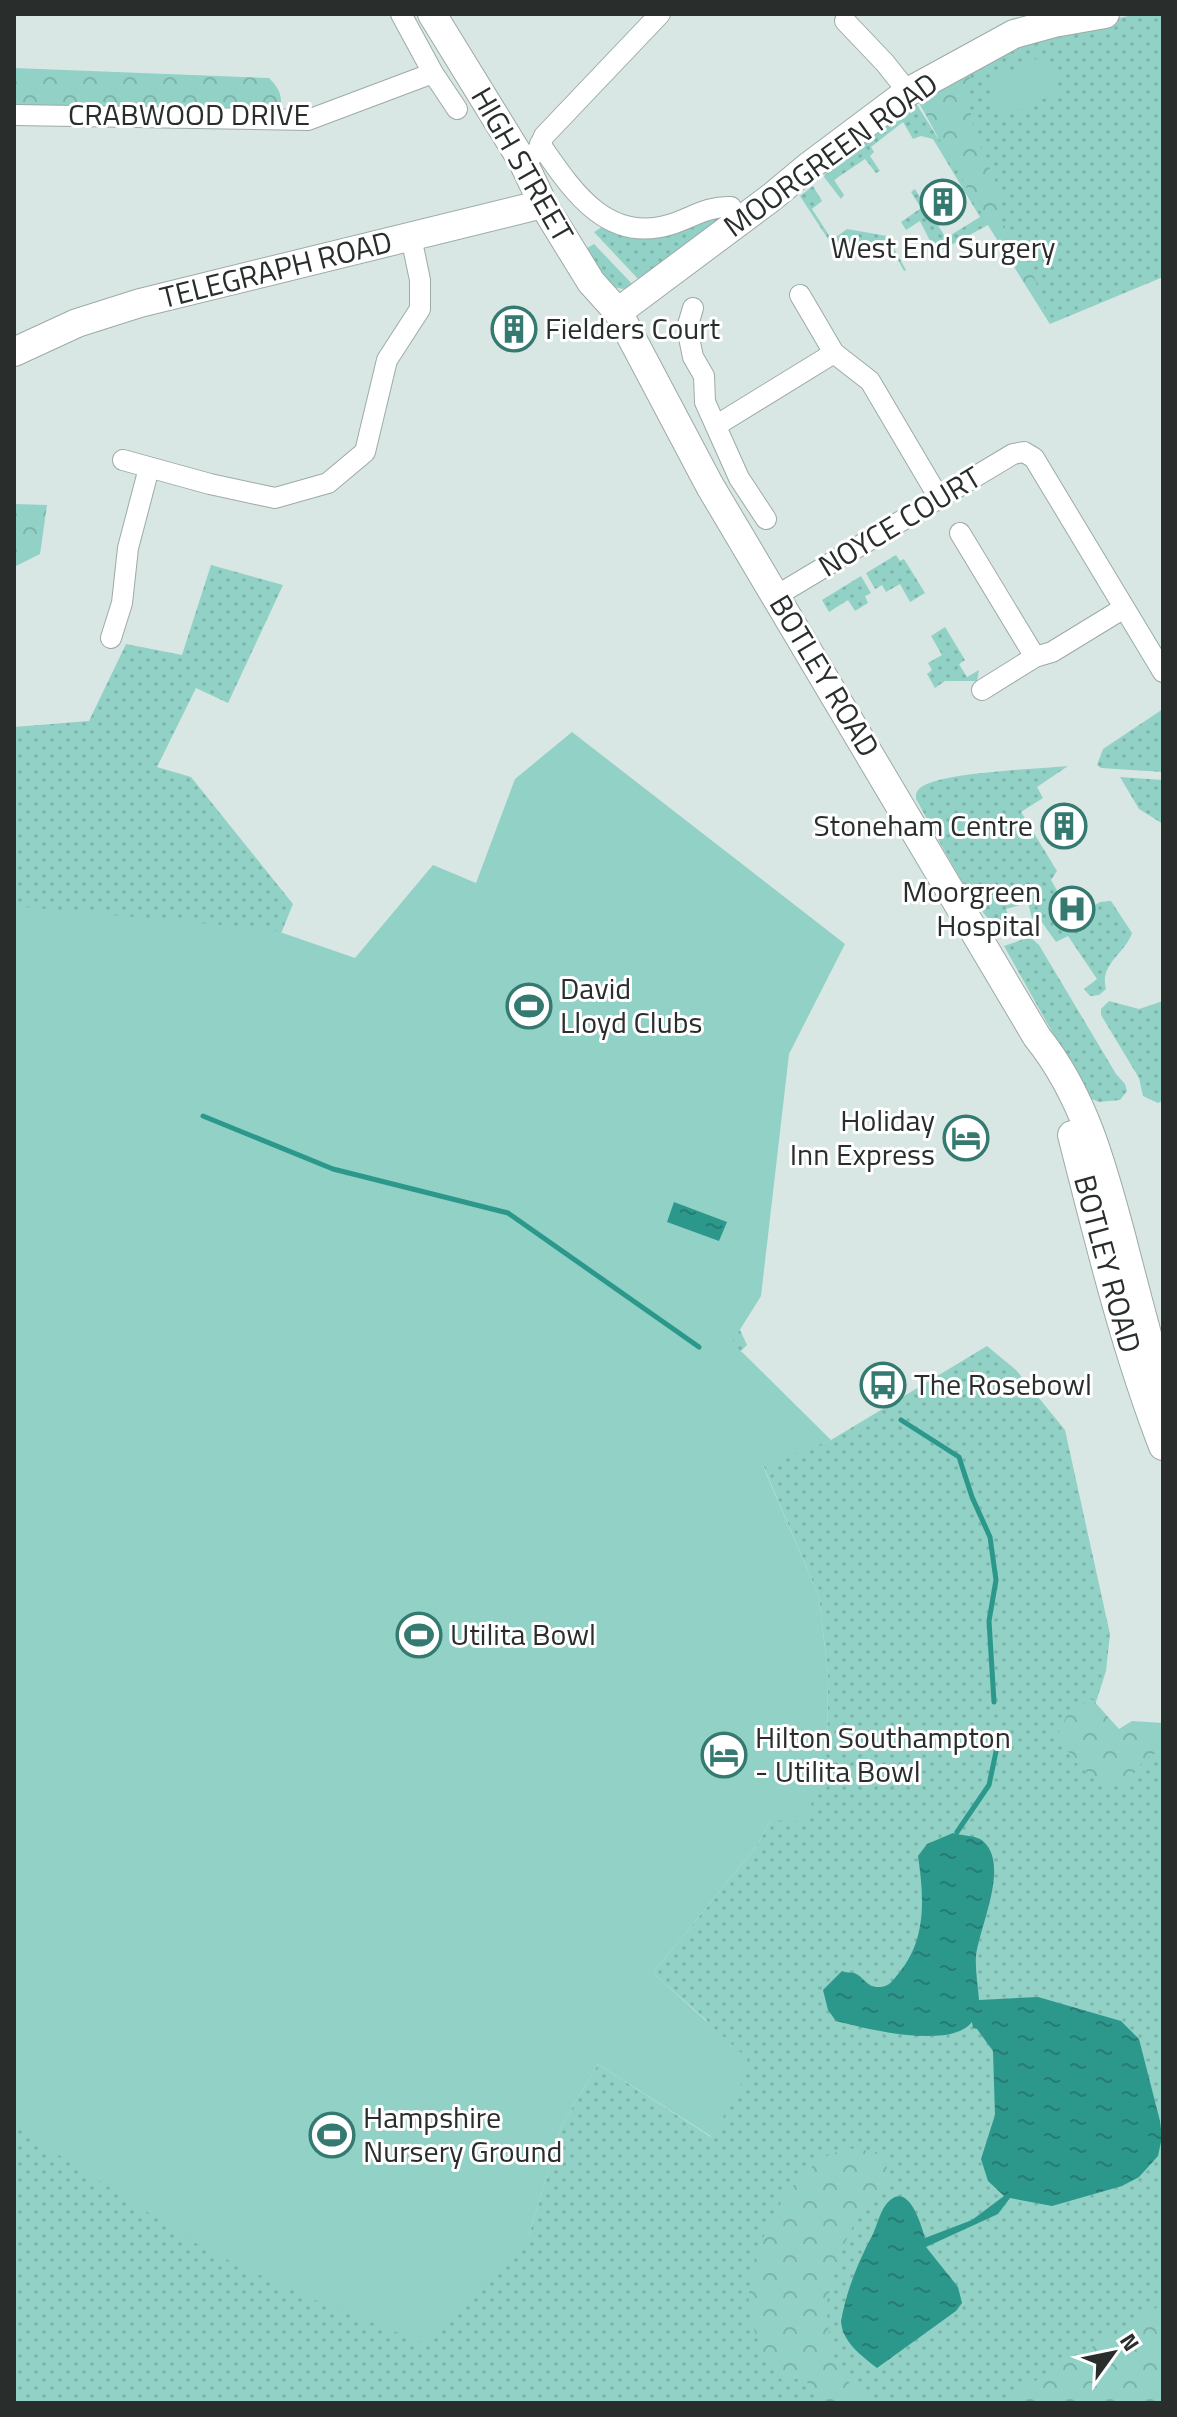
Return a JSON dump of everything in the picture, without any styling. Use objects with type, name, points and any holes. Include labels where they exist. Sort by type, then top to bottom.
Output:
[{"type":"main road","name":"HIGH STREET","points":[[432,14],[532,153],[543,204],[591,282],[618,312]]},
{"type":"main road","name":"MOORGREEN ROAD","points":[[618,312],[908,92],[1014,34],[1053,19],[1105,14]]},
{"type":"main road","name":"TELEGRAPH ROAD","points":[[14,352],[77,323],[140,303],[543,204]]},
{"type":"main road","name":"BOTLEY ROAD","points":[[618,312],[710,486],[1037,1037],[1058,1062],[1086,1120],[1116,1216],[1163,1393]]},
{"type":"main road","name":"BOTLEY ROAD","points":[[1037,1037],[1070,1125],[1118,1311],[1143,1395],[1163,1446]]},
{"type":"street","points":[[401,14],[457,109]]},
{"type":"street","points":[[660,14],[544,136],[532,153],[582,201],[607,219],[628,226],[656,229],[716,206],[731,207]]},
{"type":"street","points":[[845,21],[908,92]]},
{"type":"street","name":"CRABWOOD DRIVE","points":[[14,115],[308,120],[433,73]]},
{"type":"street","points":[[123,460],[275,498],[328,483],[365,452],[387,360],[420,309],[420,280],[411,237]]},
{"type":"street","points":[[800,295],[834,353],[870,381],[939,498]]},
{"type":"street","points":[[693,308],[687,328],[693,357],[704,376],[705,402],[739,478],[766,519]]},
{"type":"street","points":[[717,425],[834,353]]},
{"type":"street","name":"NOYCE COURT","points":[[776,596],[1013,454],[1024,452],[1034,458],[1124,608]]},
{"type":"street","points":[[111,638],[122,603],[128,548],[149,468]]},
{"type":"street","points":[[960,533],[1035,657]]},
{"type":"street","points":[[982,690],[1124,608],[1163,672]]},
{"type":"green space","points":[[1163,14],[1163,277],[1050,324],[988,225],[936,253],[920,221],[906,230],[901,222],[921,208],[911,192],[915,189],[946,238],[980,217],[933,139],[921,136],[913,139],[903,122],[871,147],[874,152],[870,156],[880,171],[876,173],[865,159],[834,180],[844,195],[841,199],[824,177],[851,153],[848,148],[914,100],[941,143],[917,99],[1017,40],[1133,15]]},
{"type":"green space","points":[[1045,55],[1061,91],[1002,118],[986,82]]},
{"type":"green space","points":[[973,66],[966,93],[976,136],[997,185],[1000,218],[1033,274],[1050,324],[988,225],[917,99]]},
{"type":"green space","points":[[14,68],[269,78],[279,91],[279,116],[14,106]]},
{"type":"green space","points":[[813,186],[822,201],[812,209],[832,240],[847,229],[887,236],[906,270],[892,249],[830,242],[800,196]]},
{"type":"green space","points":[[728,213],[640,281],[594,232],[607,224],[692,220],[697,226]]},
{"type":"green space","points":[[594,244],[636,288],[617,288],[604,280],[584,250]]},
{"type":"green space","points":[[14,504],[47,505],[40,554],[16,566]]},
{"type":"green space","points":[[896,555],[900,561],[904,559],[925,593],[910,602],[900,584],[886,592],[882,585],[875,589],[866,573]]},
{"type":"green space","points":[[211,565],[283,585],[228,703],[196,688],[157,767],[191,777],[293,904],[280,936],[740,1330],[747,1345],[720,1372],[14,906],[14,727],[89,721],[126,644],[182,655]]},
{"type":"green space","points":[[861,576],[871,593],[865,596],[868,603],[855,611],[848,600],[829,612],[822,600]]},
{"type":"green space","points":[[945,627],[965,660],[959,664],[967,677],[979,670],[977,681],[945,681],[935,688],[927,674],[932,670],[928,663],[942,655],[931,636]]},
{"type":"green space","points":[[1163,709],[1163,772],[1101,768],[1097,765],[1103,749]]},
{"type":"green space","name":"Utilita Bowl","points":[[572,732],[845,944],[789,1054],[761,1296],[731,1344],[831,1440],[763,1466],[819,1597],[828,1674],[827,1750],[806,1822],[771,1820],[755,1848],[653,1973],[747,2058],[748,2072],[712,2137],[598,2064],[562,2125],[529,2235],[429,2345],[302,2295],[205,2249],[14,2126],[14,906],[274,930],[355,958],[433,865],[476,883],[515,779]]},
{"type":"green space","points":[[1068,766],[1037,787],[1043,798],[1021,812],[1057,871],[1051,880],[1073,919],[1100,902],[1111,901],[1132,933],[1109,966],[1106,989],[1099,995],[1090,996],[1084,989],[1097,979],[1068,936],[1056,942],[1041,921],[1032,918],[1028,903],[1006,909],[1010,920],[995,924],[986,916],[965,886],[916,799],[920,788],[947,778]]},
{"type":"green space","points":[[1120,777],[1163,780],[1163,824],[1139,809]]},
{"type":"green space","points":[[1030,937],[1039,945],[1125,1084],[1127,1091],[1120,1100],[1099,1102],[1089,1098],[1004,946]]},
{"type":"green space","points":[[1109,1001],[1139,1009],[1163,1001],[1163,1100],[1158,1103],[1143,1096],[1139,1078],[1101,1015],[1101,1009]]},
{"type":"green space","points":[[987,1346],[1016,1370],[1065,1430],[1110,1634],[1106,1671],[1087,1730],[1163,1732],[1163,2345],[1049,2403],[14,2403],[14,2116],[529,2235],[562,2125],[598,2064],[711,2137],[707,2021],[653,1973],[755,1848],[771,1820],[827,1750],[828,1674],[819,1597],[763,1465],[831,1440]]},
{"type":"green space","points":[[1092,1699],[1119,1729],[1132,1721],[1163,1723],[1163,1749],[1145,1759],[1126,1784],[1104,1786],[1075,1762],[1058,1734],[1068,1713]]},
{"type":"green space","points":[[847,2148],[883,2153],[889,2177],[861,2209],[839,2255],[826,2305],[830,2343],[838,2372],[865,2397],[863,2403],[818,2403],[804,2376],[784,2383],[770,2364],[751,2318],[751,2276],[771,2220],[793,2186],[819,2161]]},
{"type":"green space","points":[[1163,2304],[1163,2403],[1004,2403],[1017,2392]]},
{"type":"water","points":[[674,1202],[727,1222],[719,1241],[667,1222]]},
{"type":"water","points":[[953,1833],[983,1841],[991,1852],[994,1865],[991,1896],[976,1956],[979,2000],[1038,1997],[1121,2021],[1139,2039],[1162,2137],[1158,2156],[1139,2177],[1122,2186],[1052,2206],[1010,2198],[998,2214],[926,2247],[958,2287],[962,2303],[956,2311],[877,2368],[849,2342],[841,2321],[854,2276],[885,2206],[893,2198],[900,2196],[906,2199],[916,2214],[925,2238],[972,2220],[1004,2196],[988,2181],[981,2159],[995,2115],[993,2051],[973,2028],[972,2022],[946,2035],[927,2036],[887,2032],[836,2021],[828,2010],[823,1990],[842,1971],[854,1973],[875,1987],[891,1983],[908,1960],[919,1932],[922,1887],[918,1856],[927,1844]]},
{"type":"waterway","points":[[203,1116],[333,1169],[508,1213],[699,1347]]},
{"type":"waterway","points":[[901,1420],[959,1457],[990,1537],[996,1580],[989,1621],[994,1702]]},
{"type":"waterway","points":[[957,1832],[989,1785],[997,1747]]},
{"type":"place","name":"West End Surgery","points":[[943,202]]},
{"type":"place","name":"Fielders Court","points":[[514,329]]},
{"type":"place","name":"Stoneham Centre","points":[[1064,826]]},
{"type":"place","name":"Moorgreen Hospital","points":[[1072,909]]},
{"type":"place","name":"David Lloyd Clubs","points":[[529,1006]]},
{"type":"place","name":"Holiday Inn Express","points":[[966,1138]]},
{"type":"place","name":"The Rosebowl","points":[[883,1385]]},
{"type":"place","name":"Utilita Bowl","points":[[419,1635]]},
{"type":"place","name":"Hilton Southampton - Utilita Bowl","points":[[724,1755]]},
{"type":"place","name":"Hampshire Nursery Ground","points":[[332,2135]]}]
